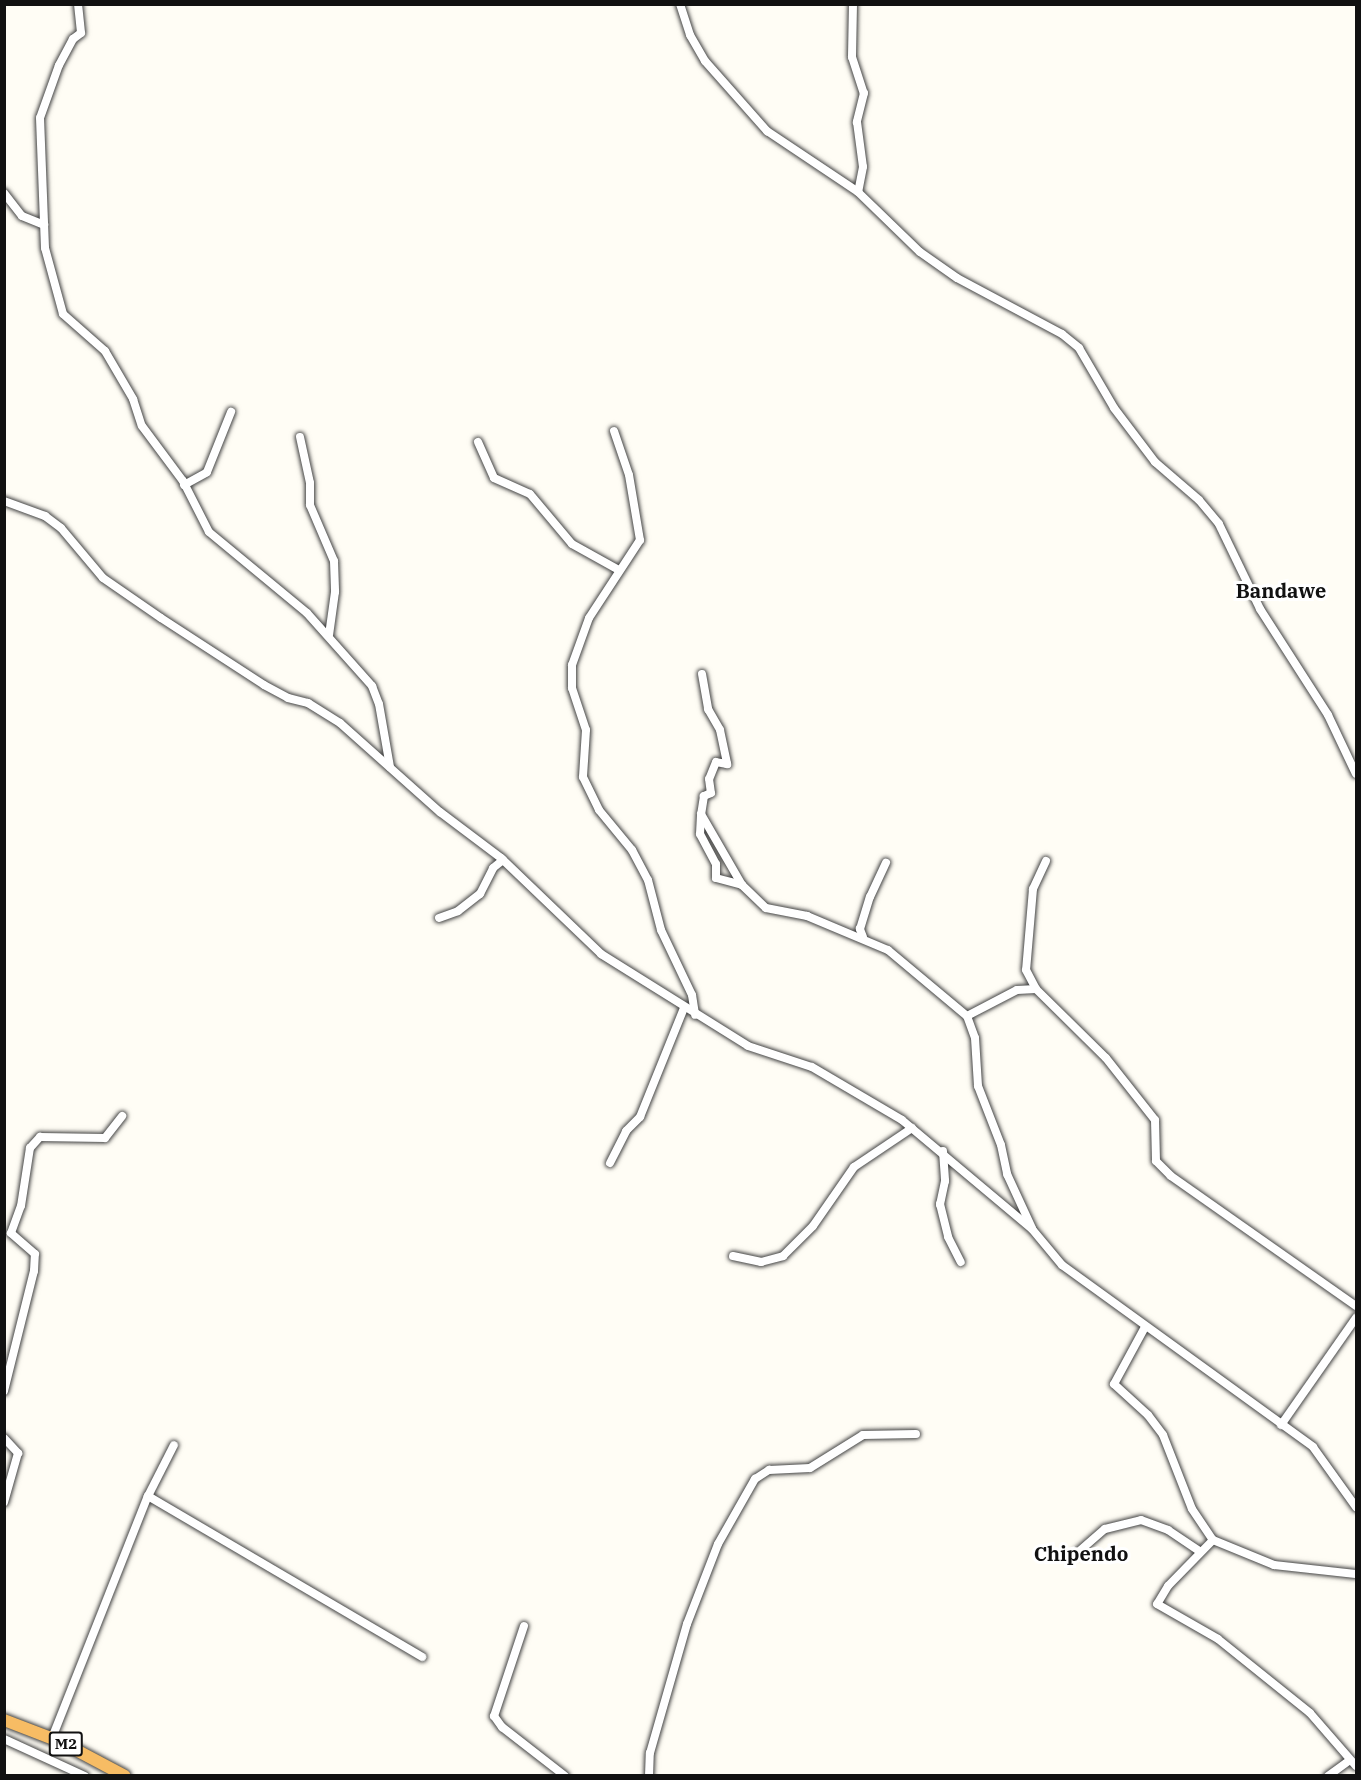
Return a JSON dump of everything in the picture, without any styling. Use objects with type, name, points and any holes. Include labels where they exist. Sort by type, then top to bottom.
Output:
[{"type":"highway","name":"M2","points":[[4,1720],[52,1738],[125,1776]]},
{"type":"street","points":[[78,4],[81,33],[73,39],[59,65],[40,118],[44,225],[49,266],[63,314],[105,351],[133,399],[142,426],[184,485],[209,532],[329,635],[376,693],[390,767]]},
{"type":"street","points":[[680,4],[690,35],[705,61],[767,131],[858,192],[920,252],[990,298],[1062,334],[1079,348],[1114,408],[1155,462],[1199,500],[1224,533],[1260,609],[1328,715],[1356,774]]},
{"type":"street","points":[[853,4],[853,65],[864,93],[857,122],[863,167],[858,192]]},
{"type":"street","points":[[4,194],[22,216],[44,225]]},
{"type":"street","points":[[184,485],[207,472],[231,412]]},
{"type":"street","points":[[614,431],[629,475],[640,532],[638,547],[619,570],[589,618],[572,665],[572,688],[586,730],[583,777],[599,810],[632,850],[648,880],[661,930],[690,988],[695,1015]]},
{"type":"street","points":[[300,437],[310,483],[310,505],[334,561],[335,592],[329,635]]},
{"type":"street","points":[[478,442],[494,478],[530,494],[572,544],[619,570]]},
{"type":"street","points":[[4,501],[45,516],[61,528],[103,578],[264,685],[323,711],[503,860],[588,944],[684,1008],[748,1046],[828,1075],[912,1128],[943,1151],[1032,1229],[1062,1264],[1145,1327],[1313,1447],[1356,1507]]},
{"type":"street","points":[[702,674],[708,709],[720,730],[727,764],[716,762],[709,779],[711,793],[704,796],[700,834],[716,864],[716,878],[742,885]]},
{"type":"street","points":[[701,814],[742,885],[766,908],[807,916],[863,937],[903,961],[967,1016],[975,1038],[978,1086],[1001,1145],[1007,1174],[1032,1229]]},
{"type":"street","points":[[439,918],[458,911],[480,894],[493,868],[503,860]]},
{"type":"street","points":[[1046,861],[1033,889],[1026,956],[1026,970],[1036,989],[1106,1058],[1155,1120],[1156,1161],[1171,1176],[1356,1306]]},
{"type":"street","points":[[863,937],[860,929],[870,897],[886,863]]},
{"type":"street","points":[[967,1016],[1017,990],[1036,989]]},
{"type":"street","points":[[610,1163],[626,1131],[640,1117],[684,1008]]},
{"type":"street","points":[[4,1391],[34,1271],[35,1254],[11,1233],[21,1206],[30,1148],[40,1137],[105,1138],[122,1116]]},
{"type":"street","points":[[733,1256],[761,1262],[783,1256],[813,1226],[854,1167],[912,1128]]},
{"type":"street","points":[[943,1151],[945,1181],[940,1204],[948,1237],[961,1262]]},
{"type":"street","points":[[1281,1425],[1356,1318]]},
{"type":"street","points":[[1145,1327],[1114,1383],[1148,1415],[1162,1435],[1192,1509],[1214,1540],[1274,1565],[1356,1574]]},
{"type":"street","points":[[649,1776],[650,1753],[687,1624],[718,1544],[755,1479],[769,1470],[810,1468],[863,1435],[916,1434]]},
{"type":"street","points":[[4,1438],[18,1453],[4,1502]]},
{"type":"street","points":[[52,1738],[148,1496],[174,1445]]},
{"type":"street","points":[[148,1496],[422,1657]]},
{"type":"street","points":[[1076,1554],[1105,1529],[1141,1520],[1168,1530],[1199,1551]]},
{"type":"street","points":[[1214,1540],[1199,1551],[1157,1604],[1218,1639],[1301,1706],[1326,1729],[1356,1766]]},
{"type":"street","points":[[524,1626],[494,1716],[502,1726],[565,1776]]},
{"type":"street","points":[[4,1739],[86,1776]]},
{"type":"street","points":[[1328,1776],[1350,1760]]},
{"type":"district","name":"Bandawe","points":[[1281,590]]},
{"type":"district","name":"Chipendo","points":[[1081,1553]]}]
